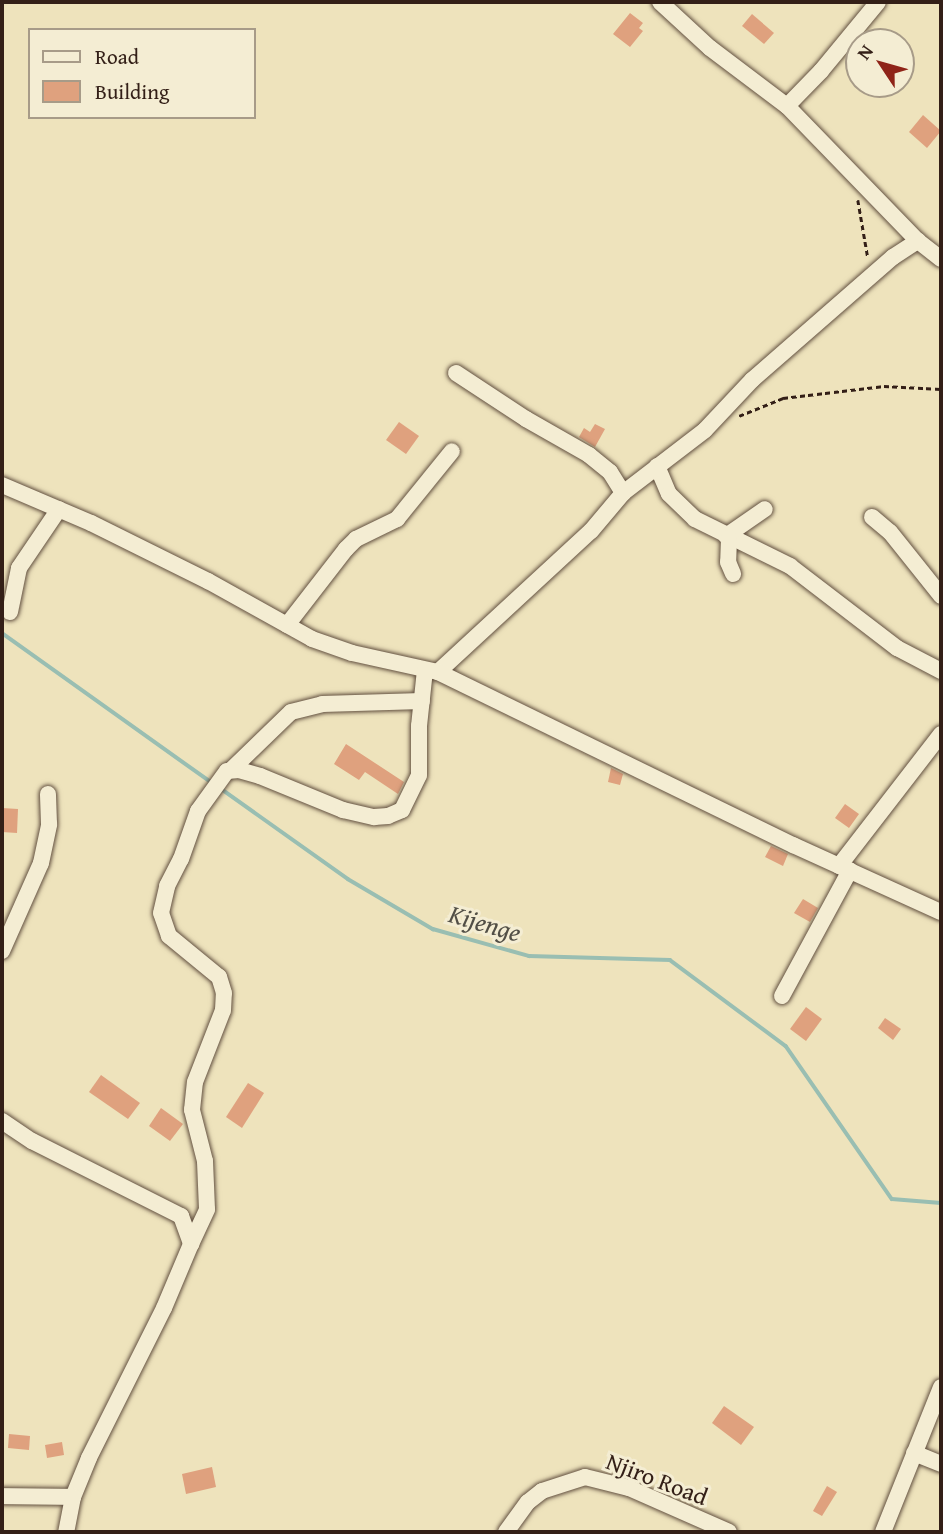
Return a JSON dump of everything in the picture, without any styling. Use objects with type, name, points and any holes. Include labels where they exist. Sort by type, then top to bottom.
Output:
[{"type":"street","points":[[660,2],[709,48],[787,106],[918,241],[941,260]]},
{"type":"street","points":[[787,106],[821,72],[878,2]]},
{"type":"street","points":[[228,771],[260,776],[343,810],[374,817],[397,813],[411,797],[419,775],[422,701],[432,671],[591,531],[623,493],[705,430],[752,380],[873,274],[918,241]]},
{"type":"street","points":[[456,373],[526,419],[589,455],[610,472],[623,493]]},
{"type":"street","points":[[286,625],[346,549],[365,534],[397,519],[452,451]]},
{"type":"street","points":[[657,466],[669,494],[695,519],[790,566],[897,648],[941,671]]},
{"type":"street","points":[[2,485],[59,509],[208,581],[312,639],[352,653],[432,671],[941,912]]},
{"type":"street","points":[[2,495],[19,493]]},
{"type":"street","points":[[10,612],[19,568],[59,509]]},
{"type":"street","points":[[727,537],[765,509]]},
{"type":"street","points":[[872,517],[890,532],[941,596]]},
{"type":"street","points":[[727,537],[728,562],[733,574]]},
{"type":"street","points":[[66,1532],[73,1497],[207,1209],[205,1161],[192,1110],[195,1082],[223,1010],[224,993],[219,977],[169,936],[161,903],[205,801],[228,771],[291,712],[322,704],[422,701]]},
{"type":"street","points":[[782,996],[845,868],[941,734]]},
{"type":"street","points":[[2,951],[41,863],[50,824],[47,794]]},
{"type":"street","points":[[2,1121],[32,1141],[181,1216],[191,1244]]},
{"type":"street","points":[[883,1532],[941,1387]]},
{"type":"street","points":[[914,1453],[941,1464]]},
{"type":"street","name":"Njiro Road","points":[[506,1532],[527,1502],[542,1491],[585,1476],[629,1488],[729,1532]]},
{"type":"street","points":[[2,1496],[73,1497]]},
{"type":"path","points":[[861,183],[858,203],[860,224],[873,274]]},
{"type":"path","points":[[728,421],[783,398],[884,386],[941,388]]},
{"type":"building","points":[[630,13],[643,23],[639,28],[643,31],[630,47],[613,34]]},
{"type":"building","points":[[752,14],[774,33],[764,44],[742,26]]},
{"type":"building","points":[[923,115],[941,131],[927,148],[909,132]]},
{"type":"building","points":[[399,422],[419,436],[406,454],[386,440]]},
{"type":"building","points":[[595,424],[605,429],[595,447],[579,437],[584,428],[590,432]]},
{"type":"building","points":[[346,744],[404,782],[398,794],[365,772],[359,780],[334,764]]},
{"type":"building","points":[[611,768],[623,774],[620,785],[608,782]]},
{"type":"building","points":[[845,804],[859,814],[849,828],[835,818]]},
{"type":"building","points":[[2,808],[18,809],[17,833],[2,832]]},
{"type":"building","points":[[771,846],[788,854],[783,866],[765,857]]},
{"type":"building","points":[[803,899],[818,908],[810,922],[794,913]]},
{"type":"building","points":[[806,1007],[822,1019],[806,1041],[790,1029]]},
{"type":"building","points":[[885,1018],[901,1029],[893,1040],[878,1028]]},
{"type":"building","points":[[101,1075],[140,1103],[128,1119],[89,1092]]},
{"type":"building","points":[[248,1083],[264,1093],[242,1128],[226,1117]]},
{"type":"building","points":[[161,1108],[183,1124],[170,1141],[149,1126]]},
{"type":"building","points":[[724,1406],[754,1427],[741,1445],[712,1423]]},
{"type":"building","points":[[9,1434],[30,1436],[29,1450],[8,1448]]},
{"type":"building","points":[[62,1442],[64,1455],[47,1458],[45,1445]]},
{"type":"building","points":[[212,1467],[216,1487],[186,1494],[182,1474]]},
{"type":"building","points":[[827,1486],[837,1492],[822,1516],[813,1511]]},
{"type":"waterway","name":"Kijenge","points":[[2,633],[211,782]]},
{"type":"waterway","name":"Kijenge","points":[[220,788],[348,879],[433,929],[529,956],[670,960],[786,1046],[892,1199],[941,1203]]}]
